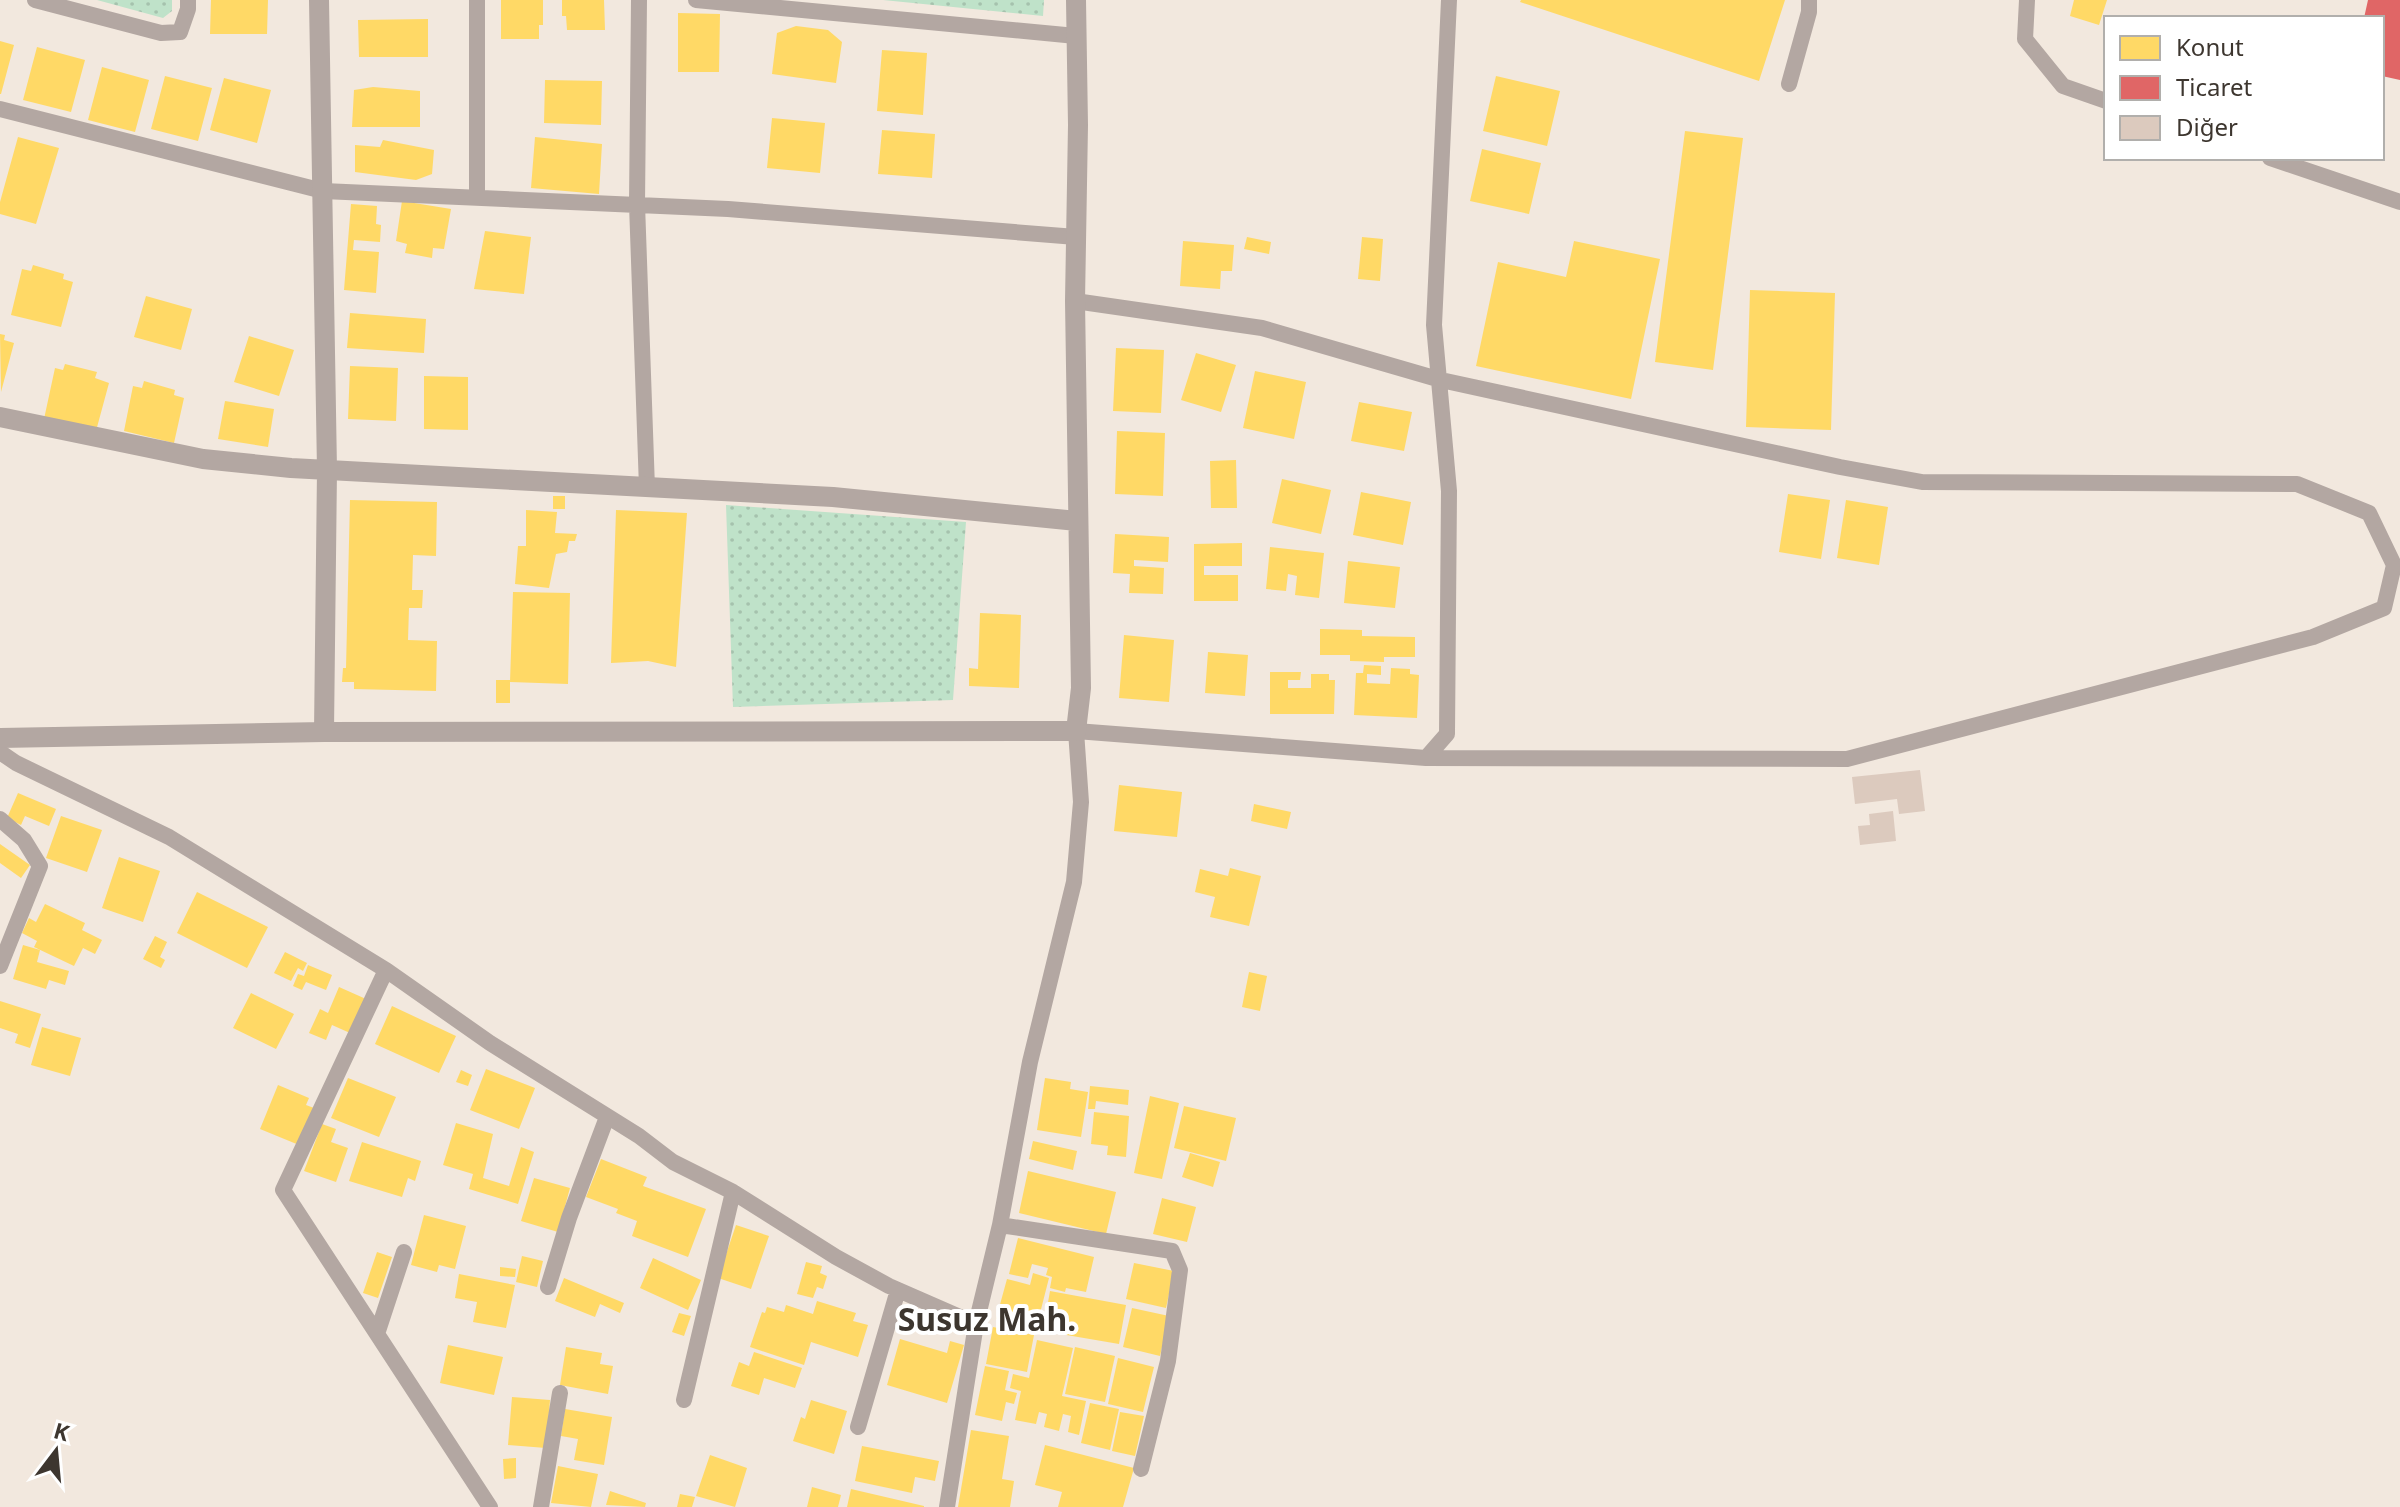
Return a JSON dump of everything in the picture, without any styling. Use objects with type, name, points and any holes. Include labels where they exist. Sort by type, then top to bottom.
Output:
[{"type":"street","points":[[35,0],[161,33],[180,32],[188,0]]},
{"type":"street","points":[[319,0],[327,470],[324,732]]},
{"type":"street","points":[[477,0],[477,197]]},
{"type":"street","points":[[639,0],[637,204],[647,488]]},
{"type":"street","points":[[696,0],[1076,36]]},
{"type":"street","points":[[947,1507],[976,1324],[1000,1225],[1030,1062],[1074,882],[1081,802],[1076,731],[1081,688],[1075,301],[1078,125],[1076,0]]},
{"type":"street","points":[[1426,758],[1447,734],[1449,491],[1434,325],[1449,0]]},
{"type":"street","points":[[1789,84],[1809,12],[1809,0]]},
{"type":"street","points":[[2027,0],[2025,39],[2063,86],[2104,100]]},
{"type":"street","points":[[0,109],[323,191],[728,209],[1076,237]]},
{"type":"street","points":[[2276,160],[2400,202]]},
{"type":"street","points":[[0,738],[324,732],[1076,731],[1426,758],[1847,759],[2313,637],[2384,608],[2394,565],[2369,513],[2297,484],[1922,482],[1441,380],[1262,328],[1075,301]]},
{"type":"street","points":[[0,417],[203,459],[327,470],[833,497],[1077,521]]},
{"type":"street","points":[[0,752],[16,763],[169,837],[386,970],[490,1043],[639,1136],[673,1162],[733,1192],[836,1257],[898,1290],[976,1324]]},
{"type":"street","points":[[0,819],[24,840],[40,866],[0,966]]},
{"type":"street","points":[[386,970],[283,1190],[490,1507]]},
{"type":"street","points":[[548,1287],[569,1218],[607,1117]]},
{"type":"street","points":[[684,1400],[733,1192]]},
{"type":"street","points":[[1000,1225],[1172,1251],[1180,1270],[1168,1361],[1141,1469]]},
{"type":"street","points":[[377,1334],[404,1252]]},
{"type":"street","points":[[858,1427],[898,1290]]},
{"type":"street","points":[[541,1507],[560,1393]]},
{"type":"green space","points":[[97,0],[172,0],[172,11],[163,18]]},
{"type":"green space","points":[[883,0],[1044,0],[1043,16]]},
{"type":"green space","points":[[726,505],[966,522],[953,700],[733,707]]},
{"type":"building: Konut","points":[[211,0],[268,0],[267,34],[210,34]]},
{"type":"building: Konut","points":[[501,0],[543,0],[543,25],[539,25],[539,39],[501,39]]},
{"type":"building: Konut","points":[[562,0],[604,0],[605,30],[567,30],[566,16],[562,16]]},
{"type":"building: Konut","points":[[1521,0],[1785,0],[1759,81]]},
{"type":"building: Konut","points":[[2074,0],[2107,0],[2099,25],[2070,16]]},
{"type":"building: Konut","points":[[678,13],[720,14],[719,72],[678,72]]},
{"type":"building: Konut","points":[[428,19],[428,57],[359,57],[358,20]]},
{"type":"building: Konut","points":[[796,26],[828,30],[842,42],[836,83],[772,74],[777,33]]},
{"type":"building: Konut","points":[[0,41],[14,45],[1,94],[0,94]]},
{"type":"building: Konut","points":[[37,47],[85,60],[71,112],[23,100]]},
{"type":"building: Konut","points":[[882,50],[927,53],[923,115],[877,111]]},
{"type":"building: Konut","points":[[102,67],[149,80],[135,132],[88,120]]},
{"type":"building: Konut","points":[[165,76],[212,88],[198,141],[151,129]]},
{"type":"building: Konut","points":[[1496,76],[1560,91],[1547,146],[1483,131]]},
{"type":"building: Konut","points":[[224,78],[271,90],[257,143],[210,130]]},
{"type":"building: Konut","points":[[545,80],[602,81],[601,125],[544,123]]},
{"type":"building: Konut","points":[[373,87],[420,91],[420,127],[352,127],[354,90]]},
{"type":"building: Konut","points":[[772,118],[825,123],[820,173],[767,168]]},
{"type":"building: Konut","points":[[882,130],[935,134],[932,178],[878,174]]},
{"type":"building: Konut","points":[[1685,131],[1743,138],[1713,370],[1655,362]]},
{"type":"building: Konut","points":[[18,137],[59,148],[36,224],[0,214],[0,202]]},
{"type":"building: Konut","points":[[535,137],[602,144],[599,194],[531,188]]},
{"type":"building: Konut","points":[[383,140],[434,150],[432,174],[416,180],[355,172],[355,145],[380,147]]},
{"type":"building: Konut","points":[[1482,149],[1541,163],[1529,214],[1470,201]]},
{"type":"building: Konut","points":[[402,201],[451,209],[444,249],[433,248],[432,258],[405,253],[407,244],[396,241]]},
{"type":"building: Konut","points":[[351,204],[377,206],[376,224],[381,225],[380,242],[354,240],[353,250],[379,252],[376,293],[344,290]]},
{"type":"building: Konut","points":[[485,231],[531,237],[524,294],[474,289]]},
{"type":"building: Konut","points":[[1247,237],[1271,242],[1269,254],[1244,249]]},
{"type":"building: Konut","points":[[1362,237],[1383,239],[1380,281],[1358,279]]},
{"type":"building: Konut","points":[[1183,241],[1234,245],[1232,271],[1221,271],[1220,289],[1180,286]]},
{"type":"building: Konut","points":[[1574,241],[1660,259],[1631,399],[1476,366],[1498,262],[1566,277]]},
{"type":"building: Konut","points":[[33,265],[64,274],[63,279],[73,282],[61,327],[11,315],[22,269],[31,271]]},
{"type":"building: Konut","points":[[1750,290],[1835,293],[1831,430],[1746,427]]},
{"type":"building: Konut","points":[[146,296],[192,309],[181,350],[134,337]]},
{"type":"building: Konut","points":[[350,313],[426,319],[424,353],[347,348]]},
{"type":"building: Konut","points":[[0,334],[5,335],[4,340],[14,343],[1,392]]},
{"type":"building: Konut","points":[[249,336],[294,350],[279,396],[234,382]]},
{"type":"building: Konut","points":[[1116,348],[1164,350],[1161,413],[1113,411]]},
{"type":"building: Konut","points":[[1196,353],[1236,365],[1221,412],[1181,400]]},
{"type":"building: Konut","points":[[65,364],[97,372],[95,378],[109,383],[96,431],[44,419],[55,368],[63,370]]},
{"type":"building: Konut","points":[[350,366],[398,368],[396,421],[348,419]]},
{"type":"building: Konut","points":[[1255,371],[1306,382],[1294,439],[1243,428]]},
{"type":"building: Konut","points":[[424,376],[468,377],[468,430],[424,429]]},
{"type":"building: Konut","points":[[144,381],[175,390],[174,395],[184,398],[174,443],[124,431],[133,386],[142,388]]},
{"type":"building: Konut","points":[[225,401],[274,409],[268,447],[218,439]]},
{"type":"building: Konut","points":[[1359,402],[1412,412],[1404,451],[1351,441]]},
{"type":"building: Konut","points":[[1117,431],[1165,433],[1163,496],[1115,494]]},
{"type":"building: Konut","points":[[1236,460],[1237,508],[1211,508],[1210,461]]},
{"type":"building: Konut","points":[[1282,479],[1331,490],[1321,534],[1272,523]]},
{"type":"building: Konut","points":[[1361,492],[1411,502],[1403,545],[1353,535]]},
{"type":"building: Konut","points":[[1788,494],[1830,500],[1821,559],[1779,552]]},
{"type":"building: Konut","points":[[553,496],[565,496],[565,509],[553,509]]},
{"type":"building: Konut","points":[[350,500],[437,502],[436,556],[413,555],[412,590],[423,590],[422,608],[409,608],[408,640],[437,641],[436,691],[354,689],[354,682],[342,682],[343,668],[346,668]]},
{"type":"building: Konut","points":[[1846,500],[1888,507],[1879,565],[1837,558]]},
{"type":"building: Konut","points":[[526,510],[557,512],[555,533],[577,534],[575,541],[569,541],[567,552],[556,554],[549,588],[515,584],[518,546],[526,546]]},
{"type":"building: Konut","points":[[616,510],[687,513],[676,667],[648,661],[611,663]]},
{"type":"building: Konut","points":[[1115,534],[1169,537],[1168,562],[1134,560],[1134,566],[1164,568],[1163,594],[1129,593],[1130,574],[1113,573]]},
{"type":"building: Konut","points":[[1242,543],[1242,566],[1204,566],[1204,575],[1238,575],[1238,601],[1194,601],[1194,544]]},
{"type":"building: Konut","points":[[1270,547],[1324,553],[1319,598],[1295,595],[1297,576],[1288,574],[1286,591],[1266,589]]},
{"type":"building: Konut","points":[[1348,561],[1400,567],[1395,608],[1344,603]]},
{"type":"building: Konut","points":[[513,592],[570,593],[568,684],[510,682]]},
{"type":"building: Konut","points":[[980,613],[1021,615],[1019,688],[969,686],[969,668],[978,669]]},
{"type":"building: Konut","points":[[1320,629],[1362,630],[1362,636],[1415,637],[1415,657],[1384,657],[1384,662],[1350,661],[1350,655],[1320,655]]},
{"type":"building: Konut","points":[[1124,635],[1174,640],[1169,702],[1119,698]]},
{"type":"building: Konut","points":[[1208,652],[1248,655],[1245,696],[1205,693]]},
{"type":"building: Konut","points":[[1364,665],[1381,666],[1381,675],[1367,674],[1367,683],[1390,684],[1391,668],[1410,669],[1410,674],[1419,675],[1417,718],[1354,715],[1356,673],[1363,673]]},
{"type":"building: Konut","points":[[1270,672],[1301,672],[1300,680],[1288,680],[1288,688],[1311,688],[1311,674],[1329,674],[1329,680],[1335,680],[1334,714],[1270,714]]},
{"type":"building: Konut","points":[[496,680],[510,680],[510,703],[496,703]]},
{"type":"building: Konut","points":[[1119,785],[1182,792],[1177,837],[1114,831]]},
{"type":"building: Konut","points":[[18,793],[56,809],[49,826],[25,816],[21,825],[7,818]]},
{"type":"building: Konut","points":[[1254,804],[1291,812],[1287,829],[1251,821]]},
{"type":"building: Konut","points":[[61,816],[102,830],[87,872],[46,858]]},
{"type":"building: Konut","points":[[0,844],[30,865],[21,878],[0,863]]},
{"type":"building: Konut","points":[[119,857],[160,871],[143,922],[102,908]]},
{"type":"building: Konut","points":[[1230,868],[1261,876],[1249,926],[1210,917],[1215,897],[1195,892],[1200,869],[1228,876]]},
{"type":"building: Konut","points":[[197,892],[268,927],[247,968],[177,933]]},
{"type":"building: Konut","points":[[45,904],[85,923],[82,930],[102,940],[95,954],[83,948],[74,966],[34,947],[37,941],[22,933],[29,918],[36,922]]},
{"type":"building: Konut","points":[[155,936],[167,942],[160,957],[165,960],[161,968],[143,959]]},
{"type":"building: Konut","points":[[23,945],[40,950],[37,962],[69,971],[65,985],[49,980],[46,989],[13,979]]},
{"type":"building: Konut","points":[[285,952],[307,963],[303,971],[298,968],[291,981],[274,973]]},
{"type":"building: Konut","points":[[308,965],[332,975],[326,990],[306,982],[302,990],[293,986],[298,974],[304,976]]},
{"type":"building: Konut","points":[[1249,972],[1267,976],[1260,1011],[1242,1007]]},
{"type":"building: Konut","points":[[339,987],[366,999],[350,1033],[332,1025],[326,1040],[309,1033],[320,1009],[328,1013]]},
{"type":"building: Konut","points":[[251,993],[294,1014],[276,1049],[233,1028]]},
{"type":"building: Konut","points":[[0,1001],[41,1014],[30,1048],[15,1043],[18,1034],[0,1028]]},
{"type":"building: Konut","points":[[392,1006],[456,1036],[439,1073],[375,1044]]},
{"type":"building: Konut","points":[[42,1027],[81,1038],[70,1076],[31,1065]]},
{"type":"building: Konut","points":[[486,1069],[535,1088],[519,1129],[470,1110]]},
{"type":"building: Konut","points":[[461,1070],[472,1075],[468,1086],[456,1082]]},
{"type":"building: Konut","points":[[348,1078],[396,1097],[379,1137],[331,1118]]},
{"type":"building: Konut","points":[[1045,1078],[1071,1082],[1070,1089],[1088,1092],[1081,1137],[1037,1130]]},
{"type":"building: Konut","points":[[278,1085],[309,1098],[306,1105],[314,1108],[299,1145],[260,1129]]},
{"type":"building: Konut","points":[[1090,1086],[1129,1090],[1128,1105],[1096,1101],[1095,1109],[1088,1109]]},
{"type":"building: Konut","points":[[1150,1096],[1179,1103],[1162,1179],[1134,1173]]},
{"type":"building: Konut","points":[[1184,1106],[1236,1118],[1226,1161],[1174,1148]]},
{"type":"building: Konut","points":[[1094,1112],[1129,1116],[1126,1157],[1107,1155],[1108,1146],[1091,1144]]},
{"type":"building: Konut","points":[[456,1123],[493,1134],[483,1178],[509,1186],[521,1147],[534,1152],[518,1204],[469,1189],[473,1174],[443,1165]]},
{"type":"building: Konut","points":[[322,1124],[336,1129],[331,1142],[348,1148],[336,1182],[304,1171]]},
{"type":"building: Konut","points":[[1033,1141],[1077,1151],[1073,1170],[1029,1159]]},
{"type":"building: Konut","points":[[362,1142],[421,1161],[415,1181],[408,1178],[402,1197],[349,1181]]},
{"type":"building: Konut","points":[[1190,1153],[1220,1162],[1213,1187],[1182,1177]]},
{"type":"building: Konut","points":[[601,1159],[647,1177],[643,1186],[706,1209],[688,1257],[632,1236],[637,1221],[616,1213],[618,1209],[586,1197]]},
{"type":"building: Konut","points":[[1028,1171],[1116,1192],[1106,1234],[1019,1213]]},
{"type":"building: Konut","points":[[534,1178],[570,1188],[558,1232],[521,1221]]},
{"type":"building: Konut","points":[[1162,1198],[1196,1207],[1187,1242],[1153,1234]]},
{"type":"building: Konut","points":[[424,1215],[466,1226],[455,1269],[439,1265],[437,1272],[411,1265]]},
{"type":"building: Konut","points":[[736,1225],[769,1236],[751,1289],[718,1278]]},
{"type":"building: Konut","points":[[1018,1238],[1094,1257],[1086,1292],[1050,1288],[1052,1277],[1046,1275],[1048,1268],[1032,1264],[1028,1278],[1009,1274]]},
{"type":"building: Konut","points":[[377,1252],[392,1257],[378,1298],[363,1293]]},
{"type":"building: Konut","points":[[522,1256],[543,1261],[537,1287],[516,1282]]},
{"type":"building: Konut","points":[[653,1258],[701,1280],[688,1310],[640,1288]]},
{"type":"building: Konut","points":[[806,1262],[822,1266],[820,1273],[827,1276],[823,1289],[817,1287],[813,1298],[797,1294]]},
{"type":"building: Konut","points":[[1134,1263],[1174,1271],[1166,1308],[1126,1299]]},
{"type":"building: Konut","points":[[500,1267],[516,1269],[515,1277],[500,1276]]},
{"type":"building: Konut","points":[[1033,1273],[1049,1278],[1036,1329],[996,1319],[1007,1279],[1030,1285]]},
{"type":"building: Konut","points":[[459,1274],[515,1285],[506,1328],[473,1322],[477,1302],[455,1298]]},
{"type":"building: Konut","points":[[564,1278],[624,1303],[620,1313],[600,1304],[595,1317],[555,1301]]},
{"type":"building: Konut","points":[[1050,1291],[1126,1305],[1119,1344],[1043,1331]]},
{"type":"building: Konut","points":[[817,1301],[856,1313],[853,1321],[868,1325],[858,1357],[811,1342],[804,1365],[750,1347],[762,1312],[765,1313],[767,1307],[784,1312],[786,1305],[813,1314]]},
{"type":"building: Konut","points":[[1132,1308],[1169,1316],[1160,1356],[1123,1347]]},
{"type":"building: Konut","points":[[679,1313],[691,1316],[684,1336],[672,1332]]},
{"type":"building: Konut","points":[[993,1327],[1034,1335],[1027,1372],[986,1364]]},
{"type":"building: Konut","points":[[900,1339],[947,1353],[950,1341],[964,1345],[947,1403],[887,1385]]},
{"type":"building: Konut","points":[[1037,1340],[1073,1348],[1062,1396],[1086,1401],[1079,1435],[1068,1432],[1071,1416],[1063,1414],[1059,1431],[1044,1427],[1047,1414],[1039,1412],[1036,1424],[1015,1420],[1021,1391],[1010,1388],[1013,1374],[1029,1378]]},
{"type":"building: Konut","points":[[448,1345],[503,1357],[494,1395],[440,1383]]},
{"type":"building: Konut","points":[[566,1347],[602,1353],[600,1364],[613,1366],[608,1394],[560,1385]]},
{"type":"building: Konut","points":[[1075,1347],[1115,1356],[1105,1402],[1065,1394]]},
{"type":"building: Konut","points":[[754,1352],[802,1368],[795,1388],[764,1378],[759,1395],[731,1386],[739,1362],[749,1366]]},
{"type":"building: Konut","points":[[1118,1358],[1154,1367],[1143,1412],[1108,1404]]},
{"type":"building: Konut","points":[[985,1366],[1009,1371],[1005,1390],[1017,1393],[1014,1404],[1006,1402],[1002,1421],[975,1415]]},
{"type":"building: Konut","points":[[512,1397],[550,1400],[546,1448],[508,1445]]},
{"type":"building: Konut","points":[[811,1400],[847,1411],[834,1454],[793,1441]]},
{"type":"building: Konut","points":[[1090,1403],[1119,1409],[1110,1450],[1081,1443]]},
{"type":"building: Konut","points":[[565,1409],[612,1417],[604,1465],[574,1460],[578,1439],[561,1436]]},
{"type":"building: Konut","points":[[1120,1412],[1144,1416],[1135,1456],[1112,1451]]},
{"type":"building: Konut","points":[[971,1430],[1009,1436],[1002,1479],[1014,1481],[1010,1507],[958,1507]]},
{"type":"building: Konut","points":[[1045,1445],[1134,1468],[1123,1507],[1058,1507],[1062,1492],[1035,1485]]},
{"type":"building: Konut","points":[[862,1446],[939,1461],[935,1481],[915,1477],[912,1493],[855,1481]]},
{"type":"building: Konut","points":[[710,1455],[747,1468],[735,1507],[696,1496]]},
{"type":"building: Konut","points":[[516,1458],[516,1478],[504,1479],[503,1459]]},
{"type":"building: Konut","points":[[558,1466],[598,1474],[591,1507],[551,1503]]},
{"type":"building: Konut","points":[[812,1487],[841,1495],[838,1507],[807,1507]]},
{"type":"building: Konut","points":[[851,1489],[924,1506],[924,1507],[847,1507]]},
{"type":"building: Konut","points":[[610,1491],[646,1503],[645,1507],[606,1505]]},
{"type":"building: Konut","points":[[680,1494],[695,1497],[692,1507],[677,1507]]},
{"type":"building: Ticaret","points":[[2368,0],[2400,0],[2400,80],[2384,76],[2384,16],[2364,16]]},
{"type":"building: Diğer","points":[[1920,770],[1925,811],[1899,814],[1897,799],[1855,804],[1852,777]]},
{"type":"building: Diğer","points":[[1893,811],[1896,841],[1860,845],[1858,826],[1870,825],[1869,814]]},
{"type":"district","name":"Susuz Mah.","points":[[987,1318]]}]
